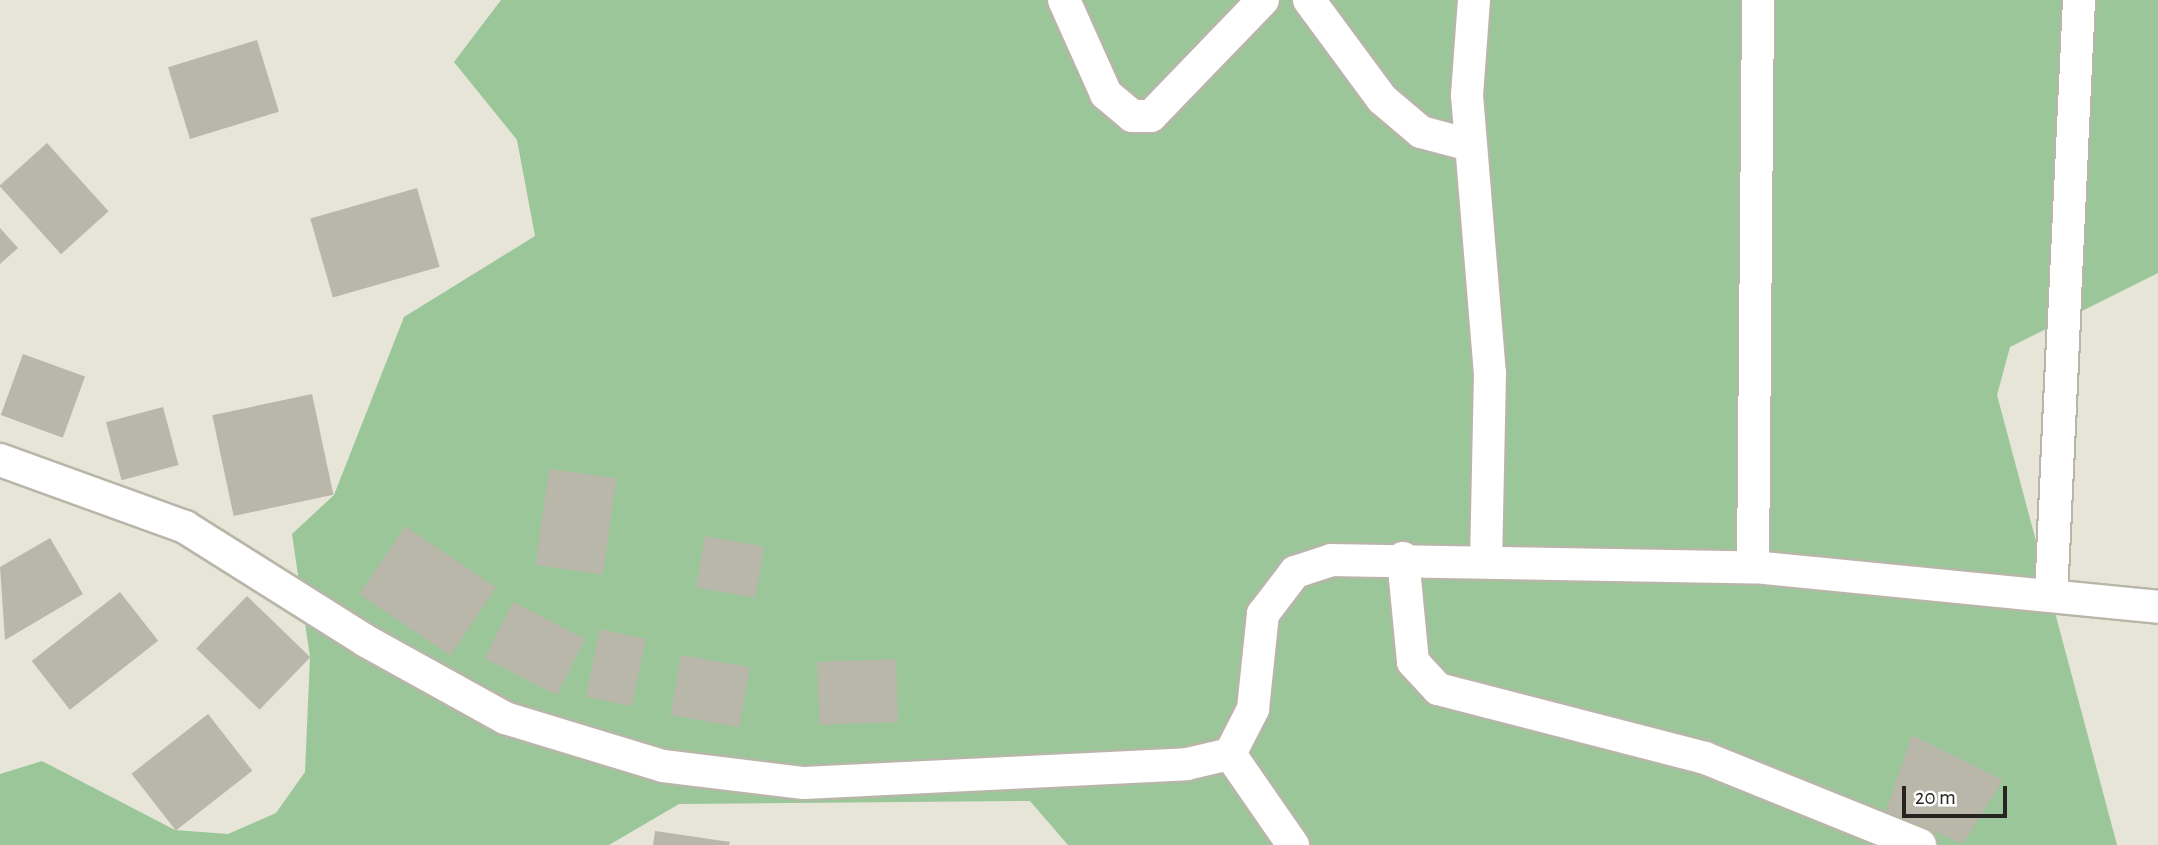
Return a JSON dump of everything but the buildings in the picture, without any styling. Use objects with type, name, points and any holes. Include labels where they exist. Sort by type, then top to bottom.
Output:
[{"type":"street","points":[[1064,0],[1105,94],[1132,116],[1152,116],[1263,0]]},
{"type":"street","points":[[1309,0],[1382,99],[1421,132],[1470,145]]},
{"type":"street","points":[[1474,0],[1470,145],[1489,373],[1486,558]]},
{"type":"street","points":[[1753,567],[1758,0]]},
{"type":"street","points":[[2051,596],[2079,0]]},
{"type":"street","points":[[0,460],[185,527],[366,641],[505,718],[663,766],[804,783],[1187,764],[1230,754],[1253,709],[1263,614],[1277,590],[1295,572],[1331,560],[1486,558],[1753,567],[2158,607]]},
{"type":"street","points":[[1403,558],[1413,662],[1438,689],[1705,758],[1920,845]]},
{"type":"street","points":[[1230,754],[1293,845]]},
{"type":"green space","points":[[501,0],[2158,0],[2158,273],[2010,347],[1997,395],[2117,845],[1068,845],[1030,801],[679,804],[609,845],[0,845],[0,774],[42,761],[175,830],[228,834],[276,813],[305,772],[310,657],[292,534],[334,495],[404,317],[535,236],[517,140],[454,62]]}]
